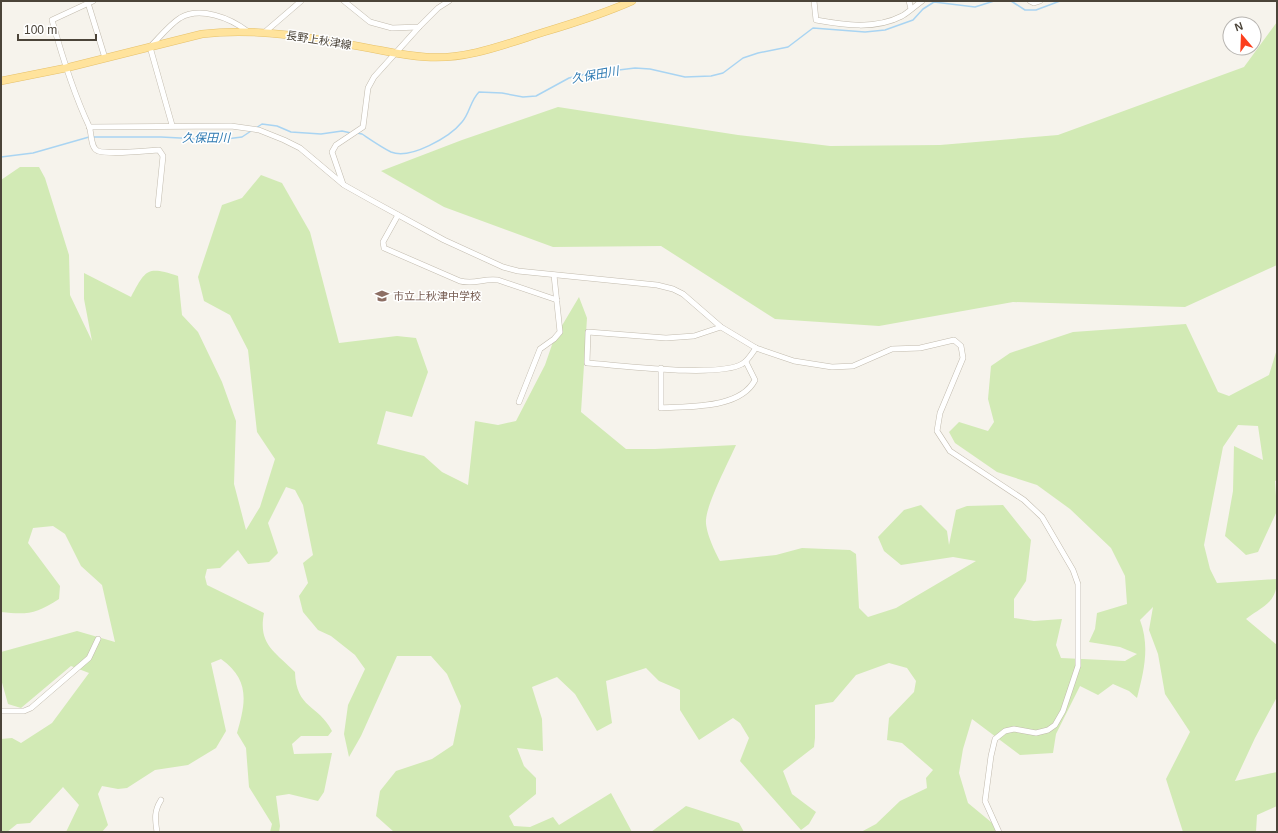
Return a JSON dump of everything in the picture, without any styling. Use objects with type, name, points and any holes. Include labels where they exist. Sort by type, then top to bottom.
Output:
[{"type":"main road","name":"長野上秋津線","points":[[1,81],[66,68],[202,34],[247,31],[265,32],[426,58],[447,58],[471,54],[609,12],[632,1]]},
{"type":"street","points":[[265,32],[301,1]]},
{"type":"street","points":[[344,1],[370,22],[392,28],[419,27]]},
{"type":"street","points":[[344,185],[332,152],[336,145],[364,127],[368,88],[374,77],[419,27],[438,8],[449,1]]},
{"type":"street","points":[[814,1],[816,20],[845,26],[870,25],[902,16],[922,1]]},
{"type":"street","points":[[909,1],[911,9]]},
{"type":"street","points":[[1030,1],[1034,3],[1040,1]]},
{"type":"street","points":[[105,58],[90,2],[52,20],[66,68],[84,118],[89,127],[93,147],[97,150],[118,152],[159,150],[163,156],[158,205]]},
{"type":"street","points":[[172,126],[150,47],[179,18],[188,15],[205,13],[218,16],[237,23],[247,31]]},
{"type":"street","points":[[89,127],[231,126],[259,130],[300,148],[344,185],[444,240],[503,267],[518,271],[657,285],[673,289],[683,294],[721,327],[756,348],[794,361],[842,367],[853,366],[892,349],[920,348],[954,340],[961,346],[963,358],[940,413],[937,431],[950,451],[1024,500],[1042,517],[1073,570],[1078,584],[1078,666],[1063,711],[1055,725],[1048,730],[1036,733],[1014,729],[1005,731],[995,739],[990,756],[985,801],[999,832]]},
{"type":"street","points":[[398,215],[383,242],[384,248],[460,281],[473,284],[488,279],[498,280],[557,300]]},
{"type":"street","points":[[519,402],[540,349],[554,339],[560,332],[554,275]]},
{"type":"street","points":[[721,327],[694,336],[666,338],[588,332],[587,363],[662,368],[730,369],[746,362],[756,348]]},
{"type":"street","points":[[662,368],[661,408],[730,401],[742,395],[752,386],[755,380],[746,362]]},
{"type":"street","points":[[1,711],[24,711],[31,708],[89,658],[98,638]]},
{"type":"street","points":[[157,832],[155,818],[156,809],[161,800]]},
{"type":"green space","points":[[1277,22],[1277,265],[1185,307],[1013,302],[879,326],[775,319],[661,246],[553,247],[444,207],[381,171],[462,140],[558,107],[738,135],[830,146],[940,145],[1058,135],[1244,67],[1252,56],[1262,56],[1262,42]]},
{"type":"green space","points":[[20,167],[39,167],[45,178],[69,255],[70,295],[92,341],[84,299],[84,273],[131,297],[140,280],[148,272],[160,271],[178,276],[182,315],[198,332],[222,382],[236,421],[234,484],[246,530],[260,507],[275,459],[257,432],[248,350],[230,315],[204,301],[198,277],[222,205],[242,198],[261,175],[282,183],[310,232],[339,343],[397,336],[416,338],[428,372],[412,417],[386,411],[377,444],[424,456],[442,472],[468,485],[475,421],[498,425],[516,421],[545,365],[554,339],[579,297],[587,318],[581,412],[626,449],[736,445],[710,504],[706,520],[706,525],[713,547],[720,561],[776,555],[802,548],[850,550],[856,554],[859,608],[868,617],[896,608],[976,561],[953,557],[901,565],[884,551],[878,537],[904,510],[921,505],[947,531],[949,545],[956,510],[967,506],[1003,505],[1031,540],[1026,581],[1014,599],[1014,618],[1034,621],[1062,619],[1056,645],[1061,658],[1125,661],[1137,654],[1120,647],[1089,642],[1095,629],[1097,613],[1127,604],[1125,576],[1111,548],[1070,509],[1037,485],[997,472],[955,443],[949,432],[959,422],[988,431],[994,422],[988,399],[991,366],[1010,353],[1073,332],[1186,324],[1218,392],[1229,396],[1269,375],[1277,349],[1277,480],[1275,481],[1277,511],[1258,552],[1246,555],[1225,536],[1233,491],[1234,446],[1263,460],[1258,426],[1238,425],[1223,447],[1204,545],[1210,569],[1217,583],[1277,579],[1275,594],[1272,599],[1246,619],[1277,645],[1277,697],[1255,738],[1235,781],[1277,772],[1277,806],[1257,815],[1256,832],[1183,832],[1166,779],[1190,732],[1165,694],[1158,654],[1149,630],[1153,607],[1140,620],[1145,640],[1145,659],[1137,698],[1129,691],[1113,684],[1098,695],[1080,686],[1056,734],[1053,753],[1020,755],[972,719],[963,749],[959,773],[968,803],[997,827],[999,832],[861,832],[876,824],[900,801],[927,788],[926,778],[933,770],[902,743],[887,740],[889,718],[914,692],[916,681],[907,668],[889,663],[856,675],[833,702],[815,705],[814,747],[783,771],[792,794],[816,812],[809,824],[801,830],[740,761],[749,738],[740,723],[733,718],[699,740],[680,710],[680,690],[659,681],[646,668],[606,681],[612,723],[597,731],[575,694],[557,677],[532,687],[542,719],[543,751],[517,748],[524,766],[536,778],[536,794],[509,816],[514,826],[530,827],[553,817],[559,825],[611,793],[632,832],[394,832],[376,816],[380,791],[396,771],[432,759],[453,745],[461,706],[447,674],[431,656],[397,656],[361,736],[349,757],[344,734],[348,705],[365,669],[355,655],[331,636],[318,630],[303,612],[299,596],[308,583],[303,563],[313,555],[303,505],[295,490],[286,487],[268,523],[278,553],[269,562],[248,564],[238,550],[220,568],[207,569],[205,577],[207,585],[264,613],[263,632],[269,646],[295,672],[296,684],[303,700],[326,722],[332,731],[328,736],[301,736],[292,744],[294,754],[332,753],[324,792],[318,801],[289,794],[276,796],[280,826],[279,832],[270,832],[272,824],[249,787],[246,748],[237,733],[244,702],[241,683],[237,675],[221,659],[211,663],[226,731],[216,748],[188,765],[155,770],[127,788],[118,789],[102,786],[98,794],[108,825],[102,832],[66,832],[79,805],[63,787],[30,823],[17,824],[7,832],[1,832],[1,739],[12,738],[21,743],[52,723],[89,673],[71,666],[21,708],[8,704],[1,679],[1,652],[77,631],[115,642],[102,585],[81,566],[65,534],[53,526],[33,528],[28,543],[60,586],[59,599],[44,608],[31,612],[1,612],[1,180]]},
{"type":"green space","points":[[686,806],[739,823],[744,832],[651,832]]},
{"type":"waterway","name":"久保田川","points":[[357,133],[362,134],[391,152],[399,154],[408,153],[429,146],[456,128],[467,115],[479,92],[502,93],[523,97],[536,96],[569,78],[586,74],[635,68],[650,69],[685,77],[711,76],[723,73],[743,58],[758,53],[788,47],[813,28],[865,32],[885,30],[913,20],[923,9],[934,2],[975,7],[994,1]]},
{"type":"waterway","name":"久保田川","points":[[1011,1],[1025,10],[1036,10],[1060,1]]},
{"type":"waterway","name":"久保田川","points":[[256,128],[262,124],[277,126],[291,132],[321,134],[342,131],[351,133]]},
{"type":"waterway","name":"久保田川","points":[[93,137],[161,137],[218,140],[242,137],[251,131]]},
{"type":"waterway","name":"久保田川","points":[[1,157],[33,153],[89,137]]},
{"type":"place","name":"市立上秋津中学校","points":[[382,296]]}]
